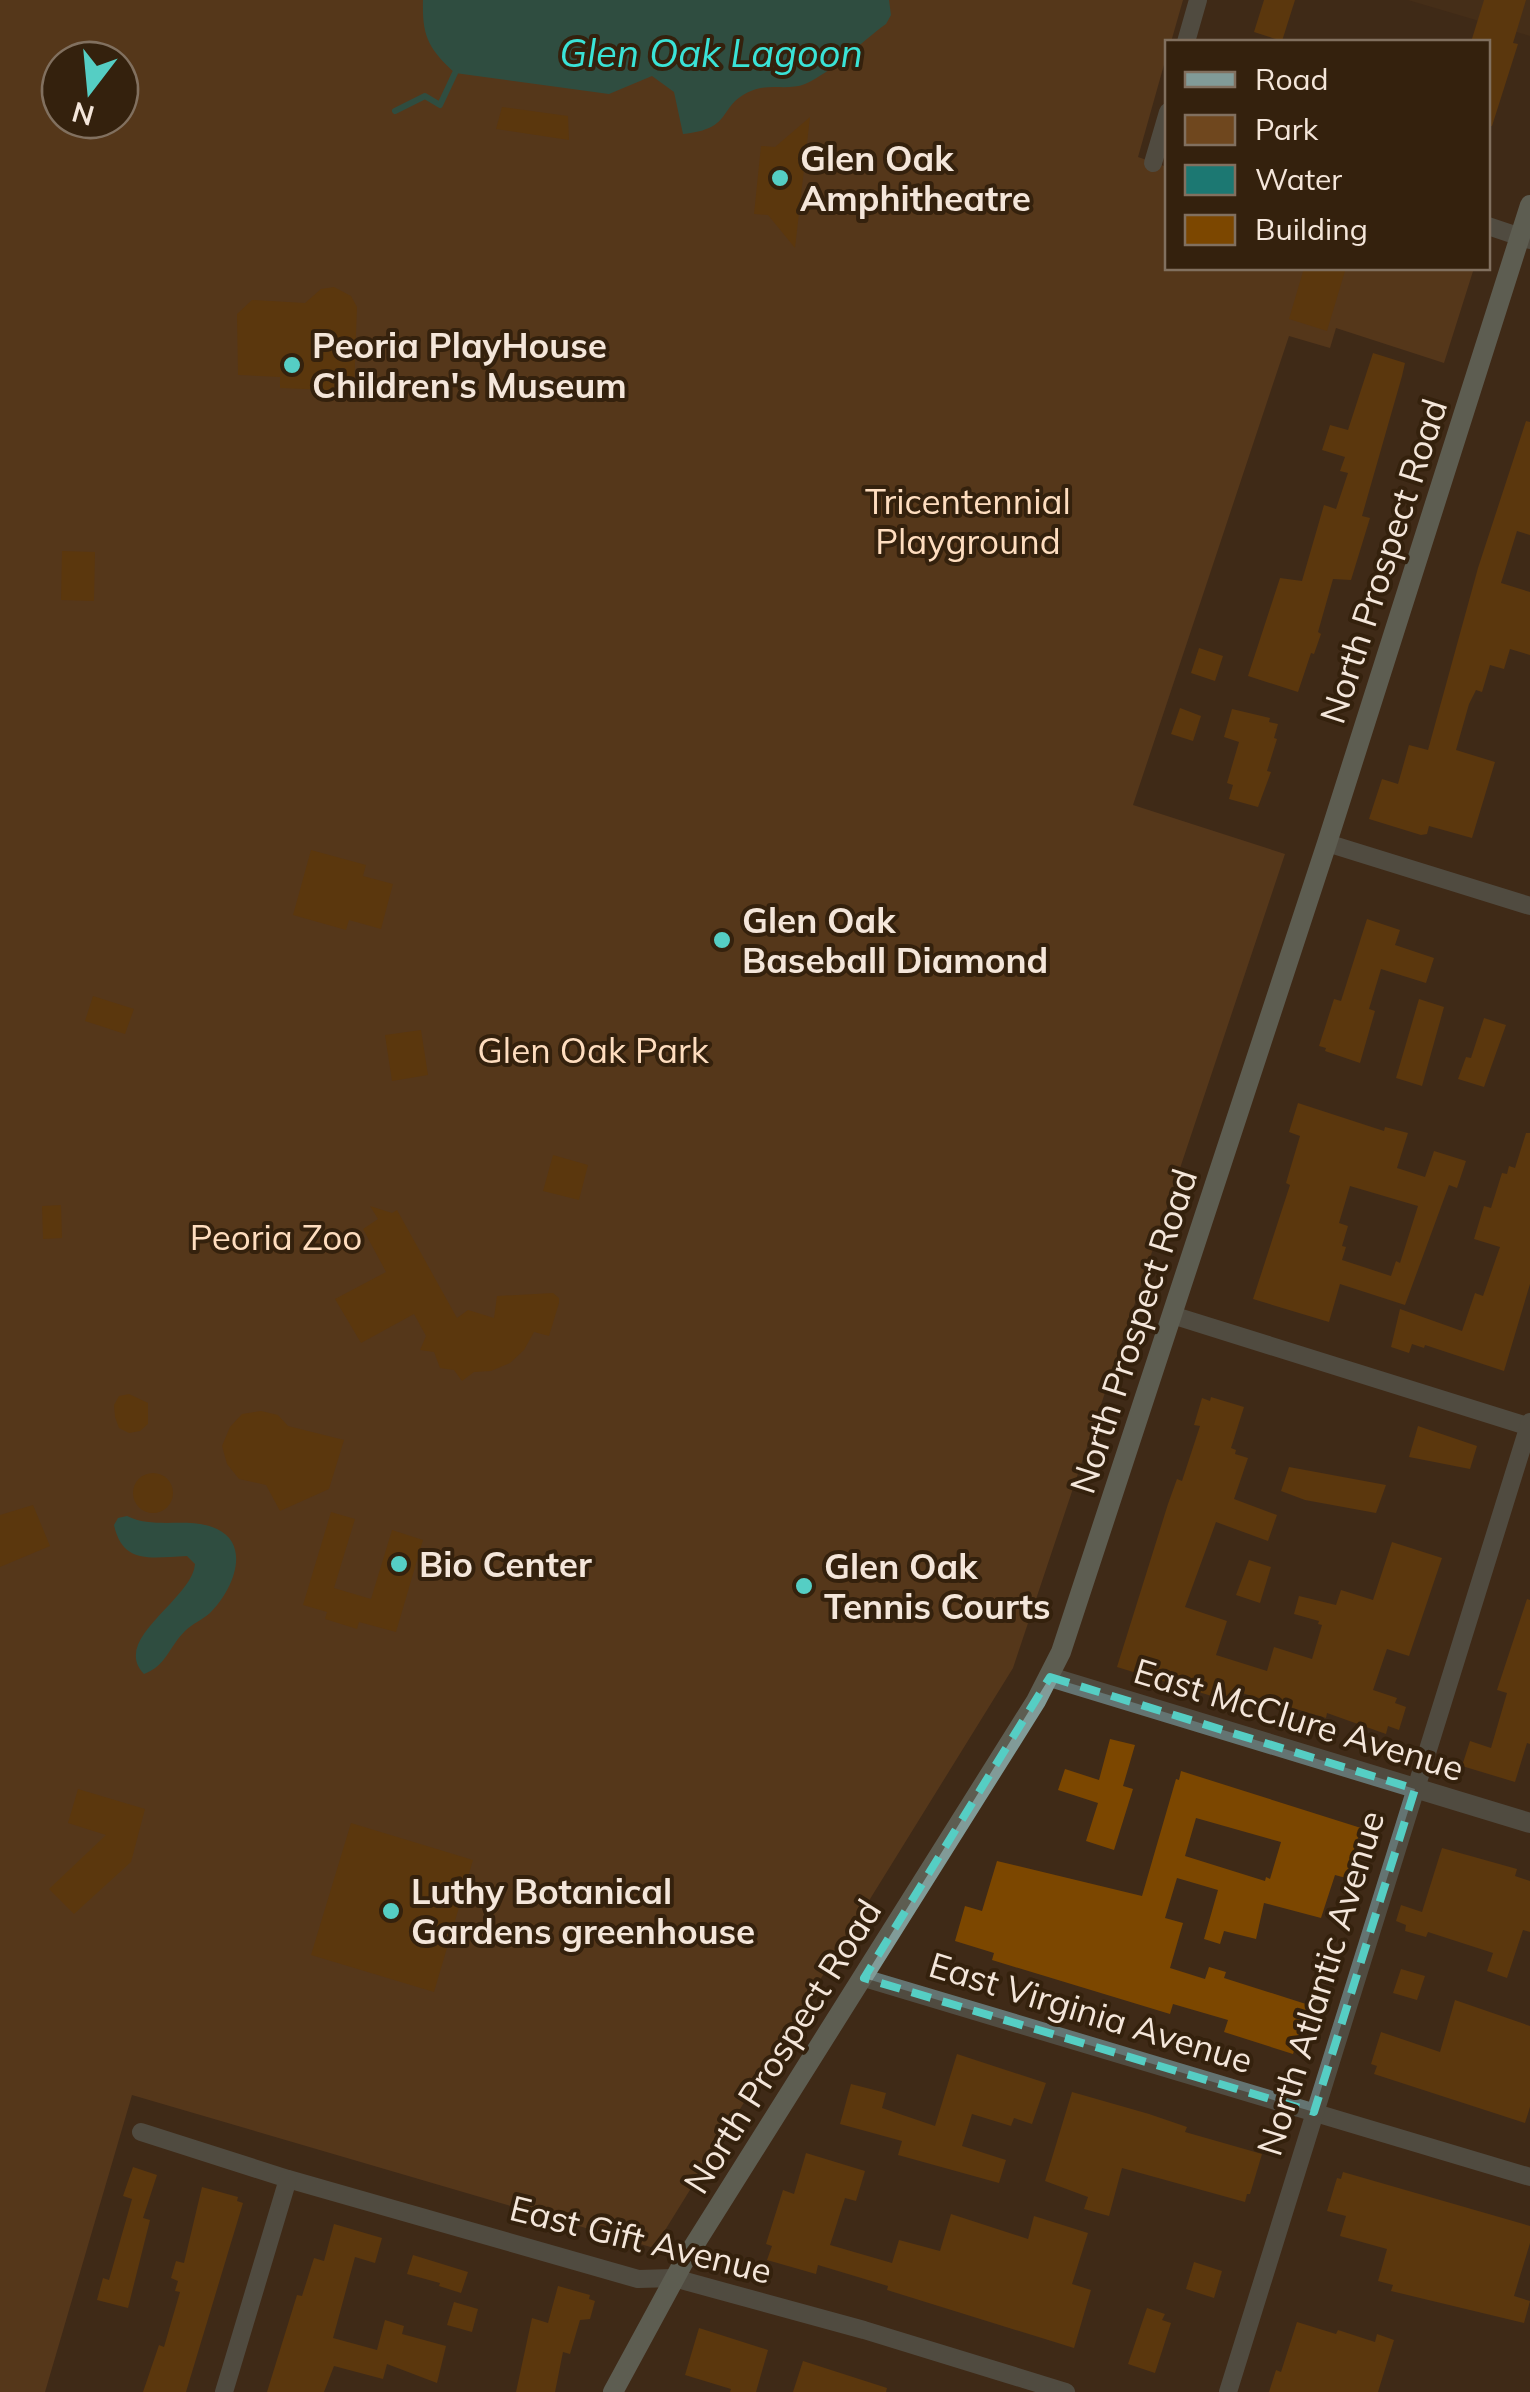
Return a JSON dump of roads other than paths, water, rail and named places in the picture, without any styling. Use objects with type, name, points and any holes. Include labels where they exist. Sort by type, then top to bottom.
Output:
[{"type":"main road","name":"North Prospect Road","points":[[614,2392],[674,2278],[1050,1677],[1074,1617],[1525,238],[1530,206]]},
{"type":"street","points":[[1187,40],[1198,0]]},
{"type":"street","points":[[1153,163],[1165,125]]},
{"type":"street","points":[[1490,227],[1525,238]]},
{"type":"street","points":[[1326,843],[1530,906]]},
{"type":"street","points":[[1172,1315],[1530,1425]]},
{"type":"street","name":"North Atlantic Avenue","points":[[1228,2392],[1530,1425]]},
{"type":"street","name":"East McClure Avenue","points":[[1050,1677],[1530,1823]]},
{"type":"street","name":"East Virginia Avenue","points":[[864,1978],[1530,2177]]},
{"type":"street","name":"East Gift Avenue","points":[[142,2132],[288,2179],[638,2279],[674,2278],[864,2330],[1066,2392]]},
{"type":"street","points":[[224,2392],[288,2179]]},
{"type":"water","name":"Glen Oak Lagoon","points":[[423,0],[889,0],[891,15],[886,24],[815,79],[798,86],[751,91],[733,103],[711,127],[683,134],[674,92],[652,76],[609,94],[455,73],[428,41]]},
{"type":"water","points":[[118,1518],[217,1529],[234,1546],[236,1558],[231,1582],[218,1604],[179,1637],[158,1666],[144,1674],[136,1661],[137,1647],[191,1577],[195,1564],[187,1556],[132,1553],[118,1538],[114,1525]]},
{"type":"waterway","points":[[395,111],[425,96],[440,105],[455,73]]},
{"type":"place","name":"Glen Oak Amphitheatre","points":[[780,178]]},
{"type":"place","name":"Peoria PlayHouse Children's Museum","points":[[292,365]]},
{"type":"place","name":"Glen Oak Baseball Diamond","points":[[722,940]]},
{"type":"place","name":"Bio Center","points":[[399,1564]]},
{"type":"place","name":"Glen Oak Tennis Courts","points":[[804,1586]]},
{"type":"place","name":"Luthy Botanical Gardens greenhouse","points":[[391,1911]]},
{"type":"park label","name":"Tricentennial Playground","points":[[968,521]]},
{"type":"park label","name":"Glen Oak Park","points":[[593,1050]]},
{"type":"park label","name":"Peoria Zoo","points":[[276,1237]]}]
